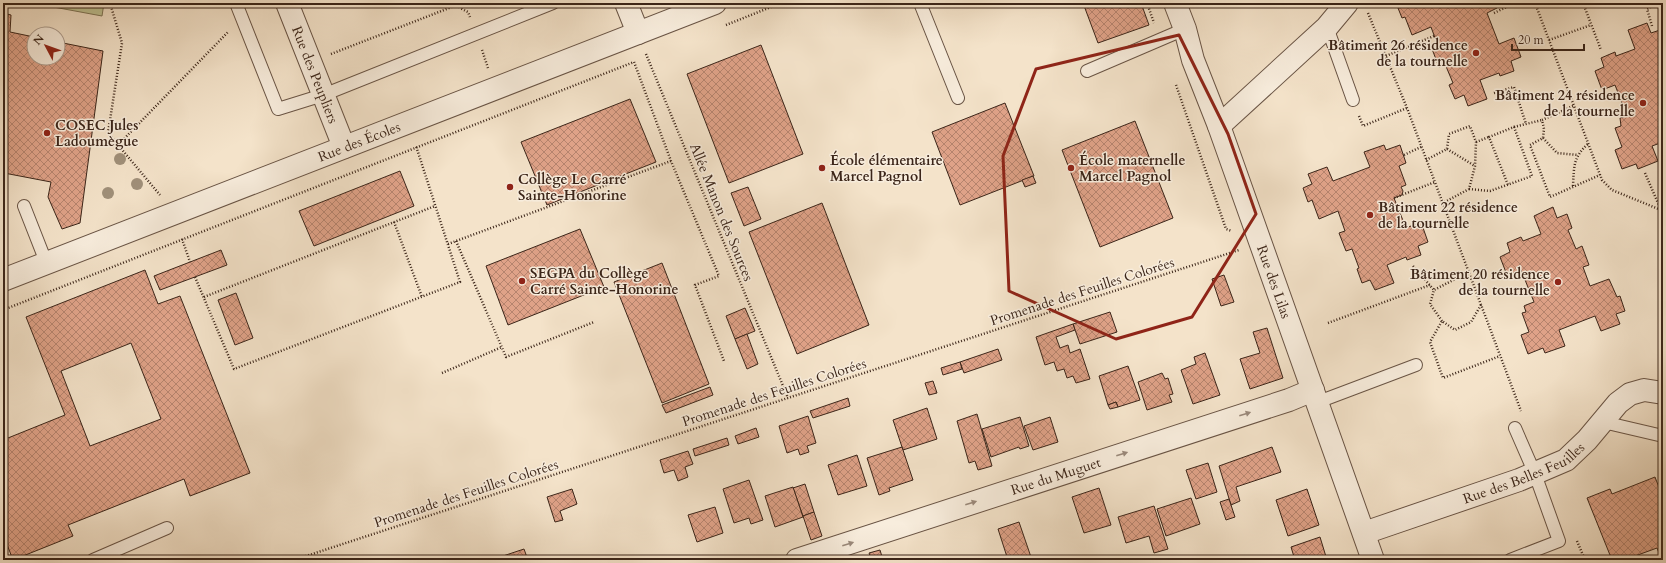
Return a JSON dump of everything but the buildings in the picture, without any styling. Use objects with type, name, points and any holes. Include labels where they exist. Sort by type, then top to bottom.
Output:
[{"type":"street","name":"Rue des Peupliers","points":[[287,3],[344,147]]},
{"type":"street","points":[[626,3],[638,33]]},
{"type":"street","name":"Rue des Écoles","points":[[3,280],[166,207],[344,147],[715,3]]},
{"type":"street","name":"Rue des Lilas","points":[[1175,3],[1185,29],[1193,60],[1373,560]]},
{"type":"street","points":[[1218,126],[1327,27],[1357,6]]},
{"type":"street","name":"Rue des Belles Feuilles","points":[[1364,533],[1535,474],[1566,460],[1587,440],[1618,403],[1630,394],[1644,390],[1663,393]]},
{"type":"street","name":"Rue du Muguet","points":[[797,560],[1289,400],[1315,396]]},
{"type":"lane","points":[[236,3],[278,109],[323,95],[553,3]]},
{"type":"lane","points":[[920,3],[958,98]]},
{"type":"lane","points":[[1327,27],[1353,100]]},
{"type":"lane","points":[[1087,71],[1185,29]]},
{"type":"lane","points":[[24,206],[46,262]]},
{"type":"lane","points":[[1315,396],[1416,365]]},
{"type":"lane","points":[[1603,422],[1663,436]]},
{"type":"lane","points":[[1510,560],[1559,541],[1535,474],[1515,428]]},
{"type":"lane","points":[[93,560],[167,528]]},
{"type":"path","points":[[110,3],[122,43],[108,133],[166,207],[182,240],[190,262]]},
{"type":"path","points":[[310,62],[462,3]]},
{"type":"path","points":[[722,27],[781,3]]},
{"type":"path","points":[[1147,3],[1160,40]]},
{"type":"path","points":[[1494,13],[1515,3]]},
{"type":"path","points":[[1535,3],[1602,180],[1612,190],[1662,209]]},
{"type":"path","points":[[1583,3],[1601,50]]},
{"type":"path","points":[[1652,26],[1647,9],[1658,3]]},
{"type":"path","points":[[1357,6],[1386,56],[1523,416]]},
{"type":"path","points":[[118,145],[242,17]]},
{"type":"path","points":[[1549,40],[1591,25]]},
{"type":"path","name":"Allée Manon des Sources","points":[[638,33],[788,398]]},
{"type":"path","points":[[1386,56],[1434,36]]},
{"type":"path","points":[[3,310],[655,53]]},
{"type":"path","points":[[634,62],[671,160],[720,276],[695,285],[724,361]]},
{"type":"path","points":[[1175,83],[1226,229],[1260,243]]},
{"type":"path","points":[[1494,93],[1514,87],[1526,124]]},
{"type":"path","points":[[1353,100],[1363,126],[1407,108]]},
{"type":"path","points":[[1476,142],[1514,127],[1542,120],[1574,106]]},
{"type":"path","points":[[1542,120],[1544,129],[1543,138],[1557,153],[1578,155]]},
{"type":"path","points":[[195,277],[234,369],[460,282],[436,206],[406,123]]},
{"type":"path","points":[[1447,149],[1449,134],[1470,126],[1476,142],[1475,166],[1469,189]]},
{"type":"path","points":[[1443,203],[1469,189],[1490,191],[1532,176],[1514,127]]},
{"type":"path","points":[[1489,137],[1508,185]]},
{"type":"path","points":[[1543,138],[1530,145],[1550,197],[1600,175]]},
{"type":"path","points":[[1573,186],[1574,166],[1578,155],[1588,144]]},
{"type":"path","points":[[1404,155],[1421,147]]},
{"type":"path","points":[[1426,160],[1447,149]]},
{"type":"path","points":[[1447,149],[1475,166]]},
{"type":"path","points":[[448,244],[671,160]]},
{"type":"path","points":[[1645,173],[1663,214]]},
{"type":"path","points":[[1394,198],[1435,182]]},
{"type":"path","points":[[204,297],[436,206]]},
{"type":"path","points":[[394,222],[422,297]]},
{"type":"path","points":[[456,241],[506,357],[594,322]]},
{"type":"path","name":"Promenade des Feuilles Colorées","points":[[294,560],[1260,243]]},
{"type":"path","points":[[1413,266],[1434,290]]},
{"type":"path","points":[[1470,277],[1459,277],[1434,290],[1430,304],[1442,321],[1455,330],[1471,322],[1481,305]]},
{"type":"path","points":[[1328,323],[1430,285]]},
{"type":"path","points":[[1442,321],[1430,342],[1443,378],[1500,356]]},
{"type":"path","points":[[442,373],[502,347]]},
{"type":"highlighted area","points":[[1179,35],[1228,134],[1256,214],[1192,317],[1116,339],[1009,291],[1003,156],[1036,69]]},
{"type":"green space","points":[[32,3],[104,3],[102,16]]},
{"type":"place","name":"Bâtiment 26 résidence de la tournelle","points":[[1476,53]]},
{"type":"place","name":"Bâtiment 24 résidence de la tournelle","points":[[1643,103]]},
{"type":"place","name":"COSEC Jules Ladoumègue","points":[[47,133]]},
{"type":"place","name":"École élémentaire Marcel Pagnol","points":[[822,168]]},
{"type":"place","name":"École maternelle Marcel Pagnol","points":[[1071,168]]},
{"type":"place","name":"Collège Le Carré Sainte-Honorine","points":[[510,187]]},
{"type":"place","name":"Bâtiment 22 résidence de la tournelle","points":[[1370,215]]},
{"type":"place","name":"SEGPA du Collège Carré Sainte-Honorine","points":[[522,281]]},
{"type":"place","name":"Bâtiment 20 résidence de la tournelle","points":[[1558,282]]}]
